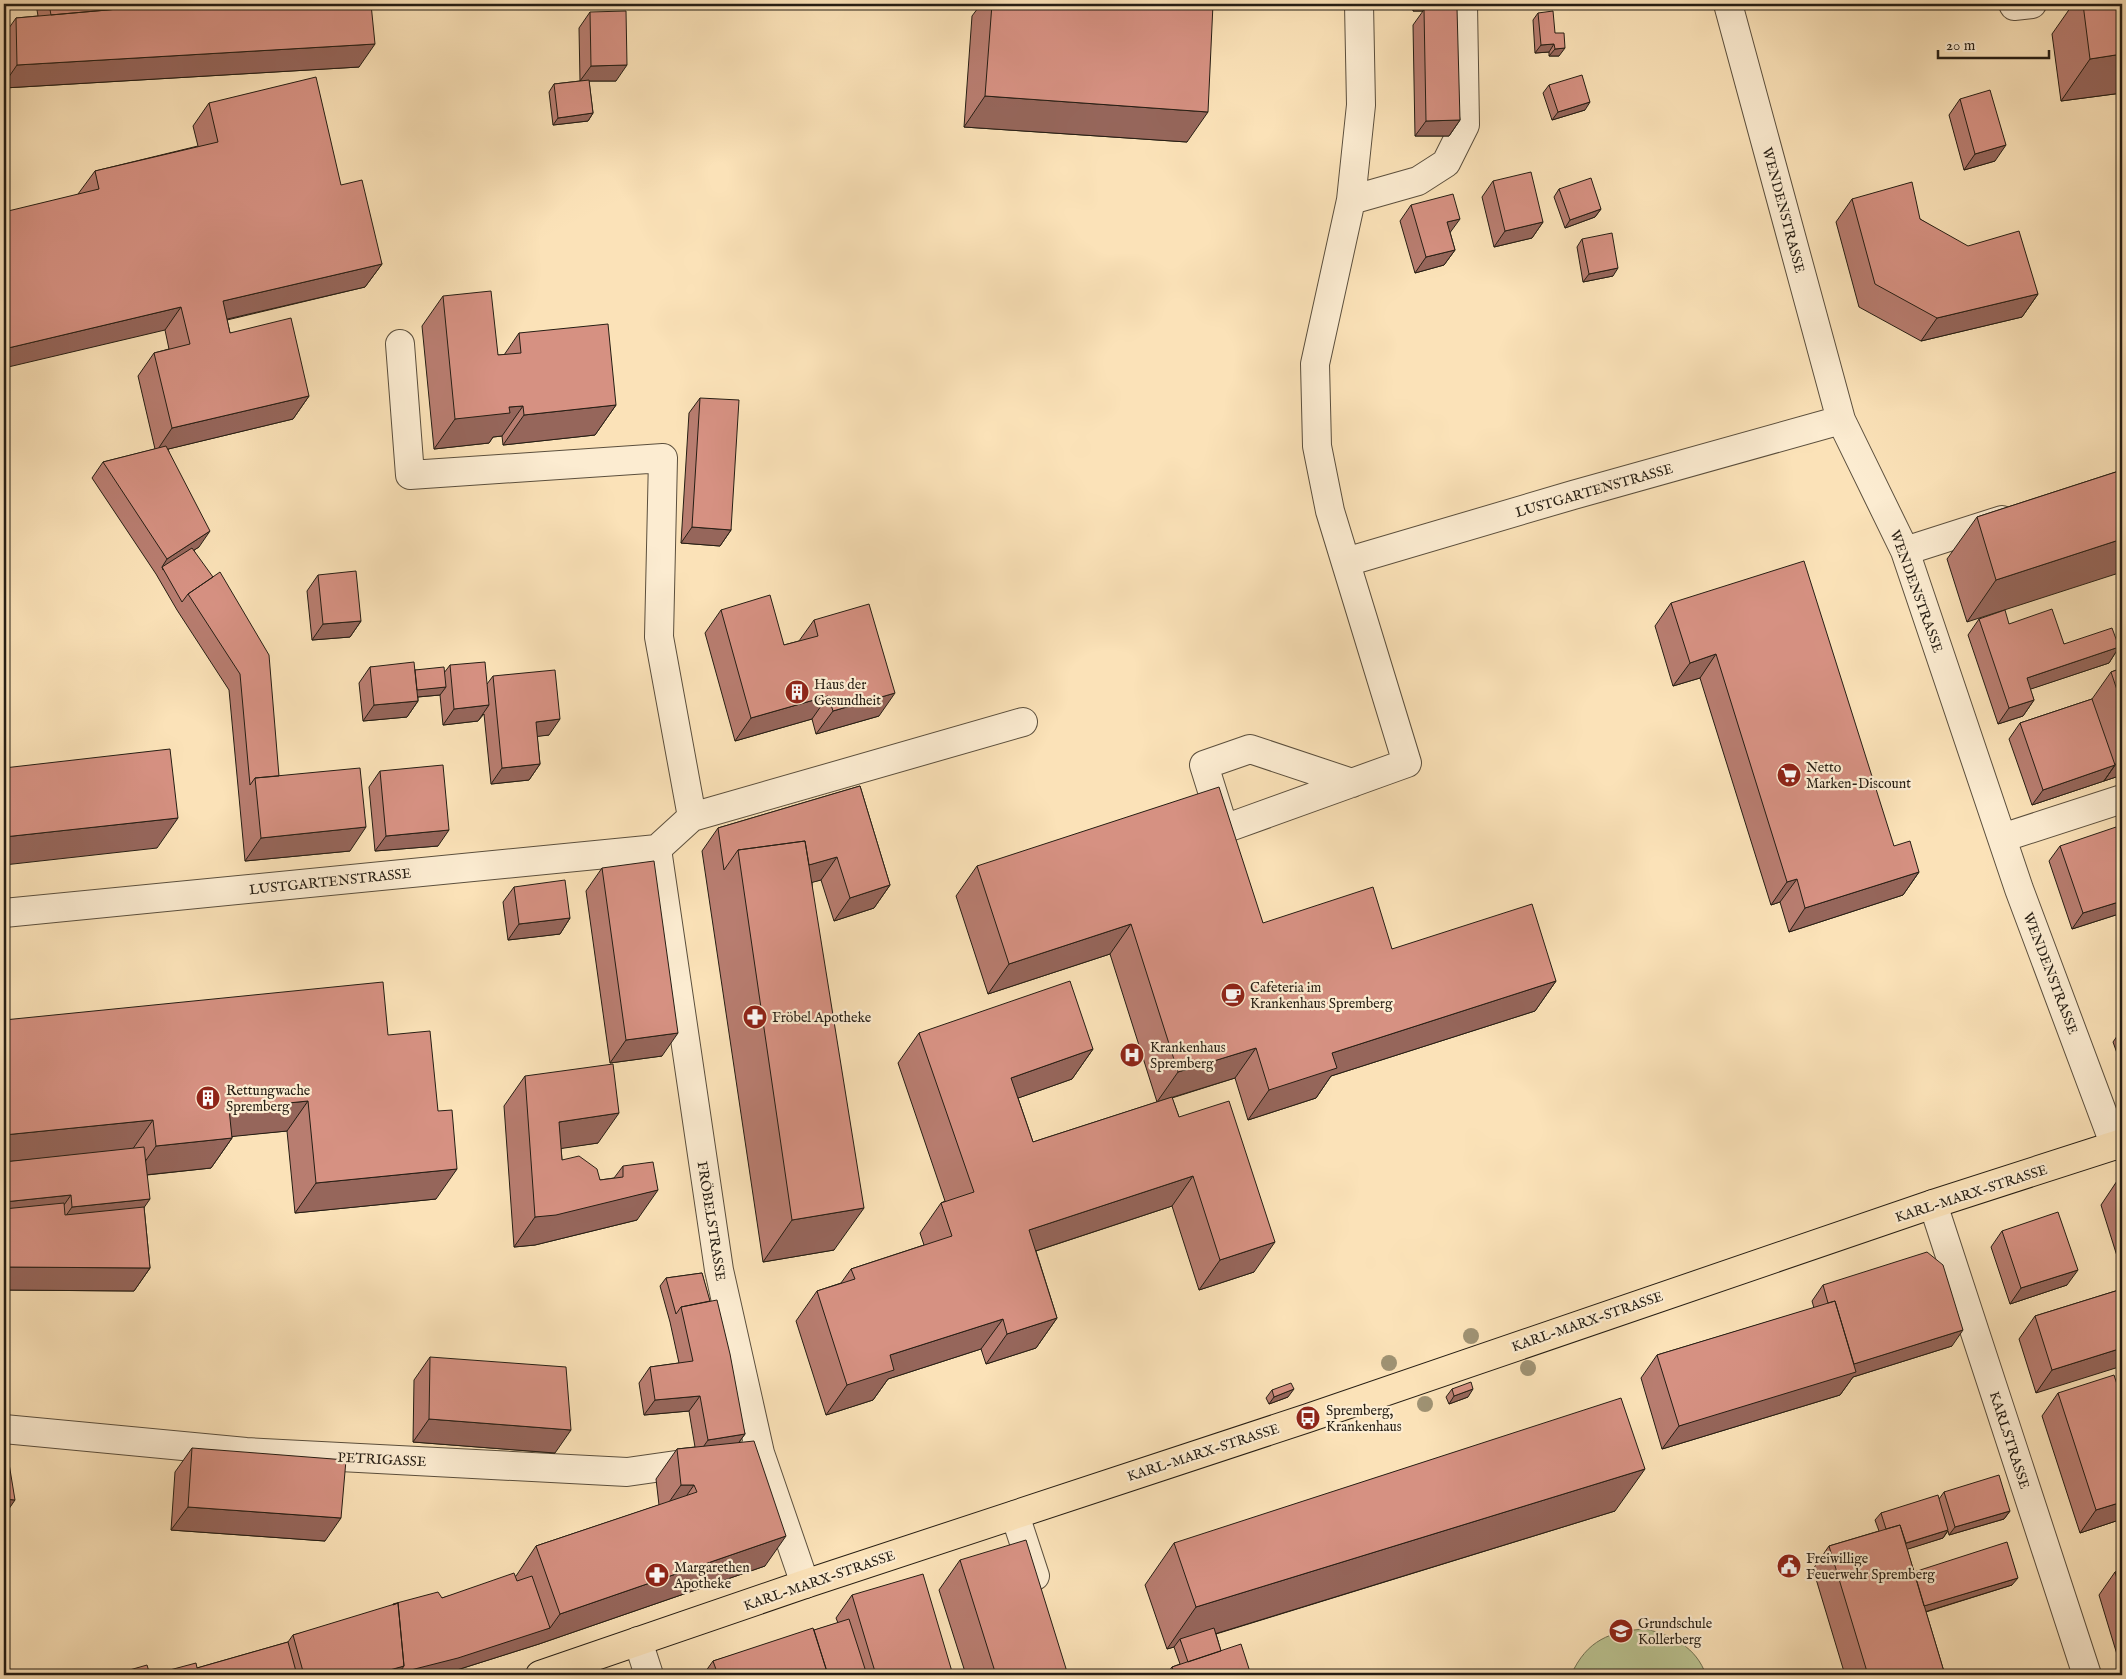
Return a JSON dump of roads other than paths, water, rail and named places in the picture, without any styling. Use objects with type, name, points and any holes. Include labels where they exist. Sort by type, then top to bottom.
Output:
[{"type":"main road","name":"KARL-MARX-STRASSE","points":[[540,1675],[804,1584],[1317,1414],[1933,1204],[2119,1144]]},
{"type":"street","points":[[1352,783],[1250,749],[1204,766],[1224,829],[1352,783],[1407,763],[1330,511],[1317,446],[1315,364],[1351,200],[1361,105],[1359,4]]},
{"type":"street","points":[[1351,200],[1418,181],[1446,164],[1464,124],[1463,4]]},
{"type":"street","name":"WENDENSTRASSE","points":[[1728,4],[1841,420],[1905,551],[2019,890],[2119,1144]]},
{"type":"street","points":[[2013,4],[2014,6],[2032,4]]},
{"type":"street","points":[[400,344],[410,475],[663,458],[659,637],[692,816]]},
{"type":"street","name":"LUSTGARTENSTRASSE","points":[[1346,562],[1573,495],[1841,420]]},
{"type":"street","points":[[1905,551],[2028,511]]},
{"type":"street","points":[[657,849],[692,816],[1023,722]]},
{"type":"street","points":[[2002,838],[2122,799]]},
{"type":"street","name":"LUSTGARTENSTRASSE","points":[[4,913],[657,849]]},
{"type":"street","name":"FRÖBELSTRASSE","points":[[657,849],[719,1270],[760,1453],[804,1584]]},
{"type":"street","name":"KARLSTRASSE","points":[[1933,1204],[2086,1675]]},
{"type":"street","name":"PETRIGASSE","points":[[4,1429],[246,1452],[627,1472],[760,1453]]},
{"type":"street","points":[[1015,1515],[1044,1603]]},
{"type":"street","points":[[638,1641],[649,1675]]},
{"type":"place","name":"Haus der Gesundheit","points":[[797,692]]},
{"type":"place","name":"Netto Marken-Discount","points":[[1789,775]]},
{"type":"place","name":"Cafeteria im Krankenhaus Spremberg","points":[[1233,995]]},
{"type":"place","name":"Fröbel Apotheke","points":[[755,1017]]},
{"type":"place","name":"Krankenhaus Spremberg","points":[[1132,1055]]},
{"type":"place","name":"Rettungwache Spremberg","points":[[208,1098]]},
{"type":"place","name":"Spremberg, Krankenhaus","points":[[1308,1418]]},
{"type":"place","name":"Freiwillige Feuerwehr Spremberg","points":[[1789,1566]]},
{"type":"place","name":"Margarethen Apotheke","points":[[657,1575]]},
{"type":"place","name":"Grundschule Kollerberg","points":[[1621,1631]]}]
